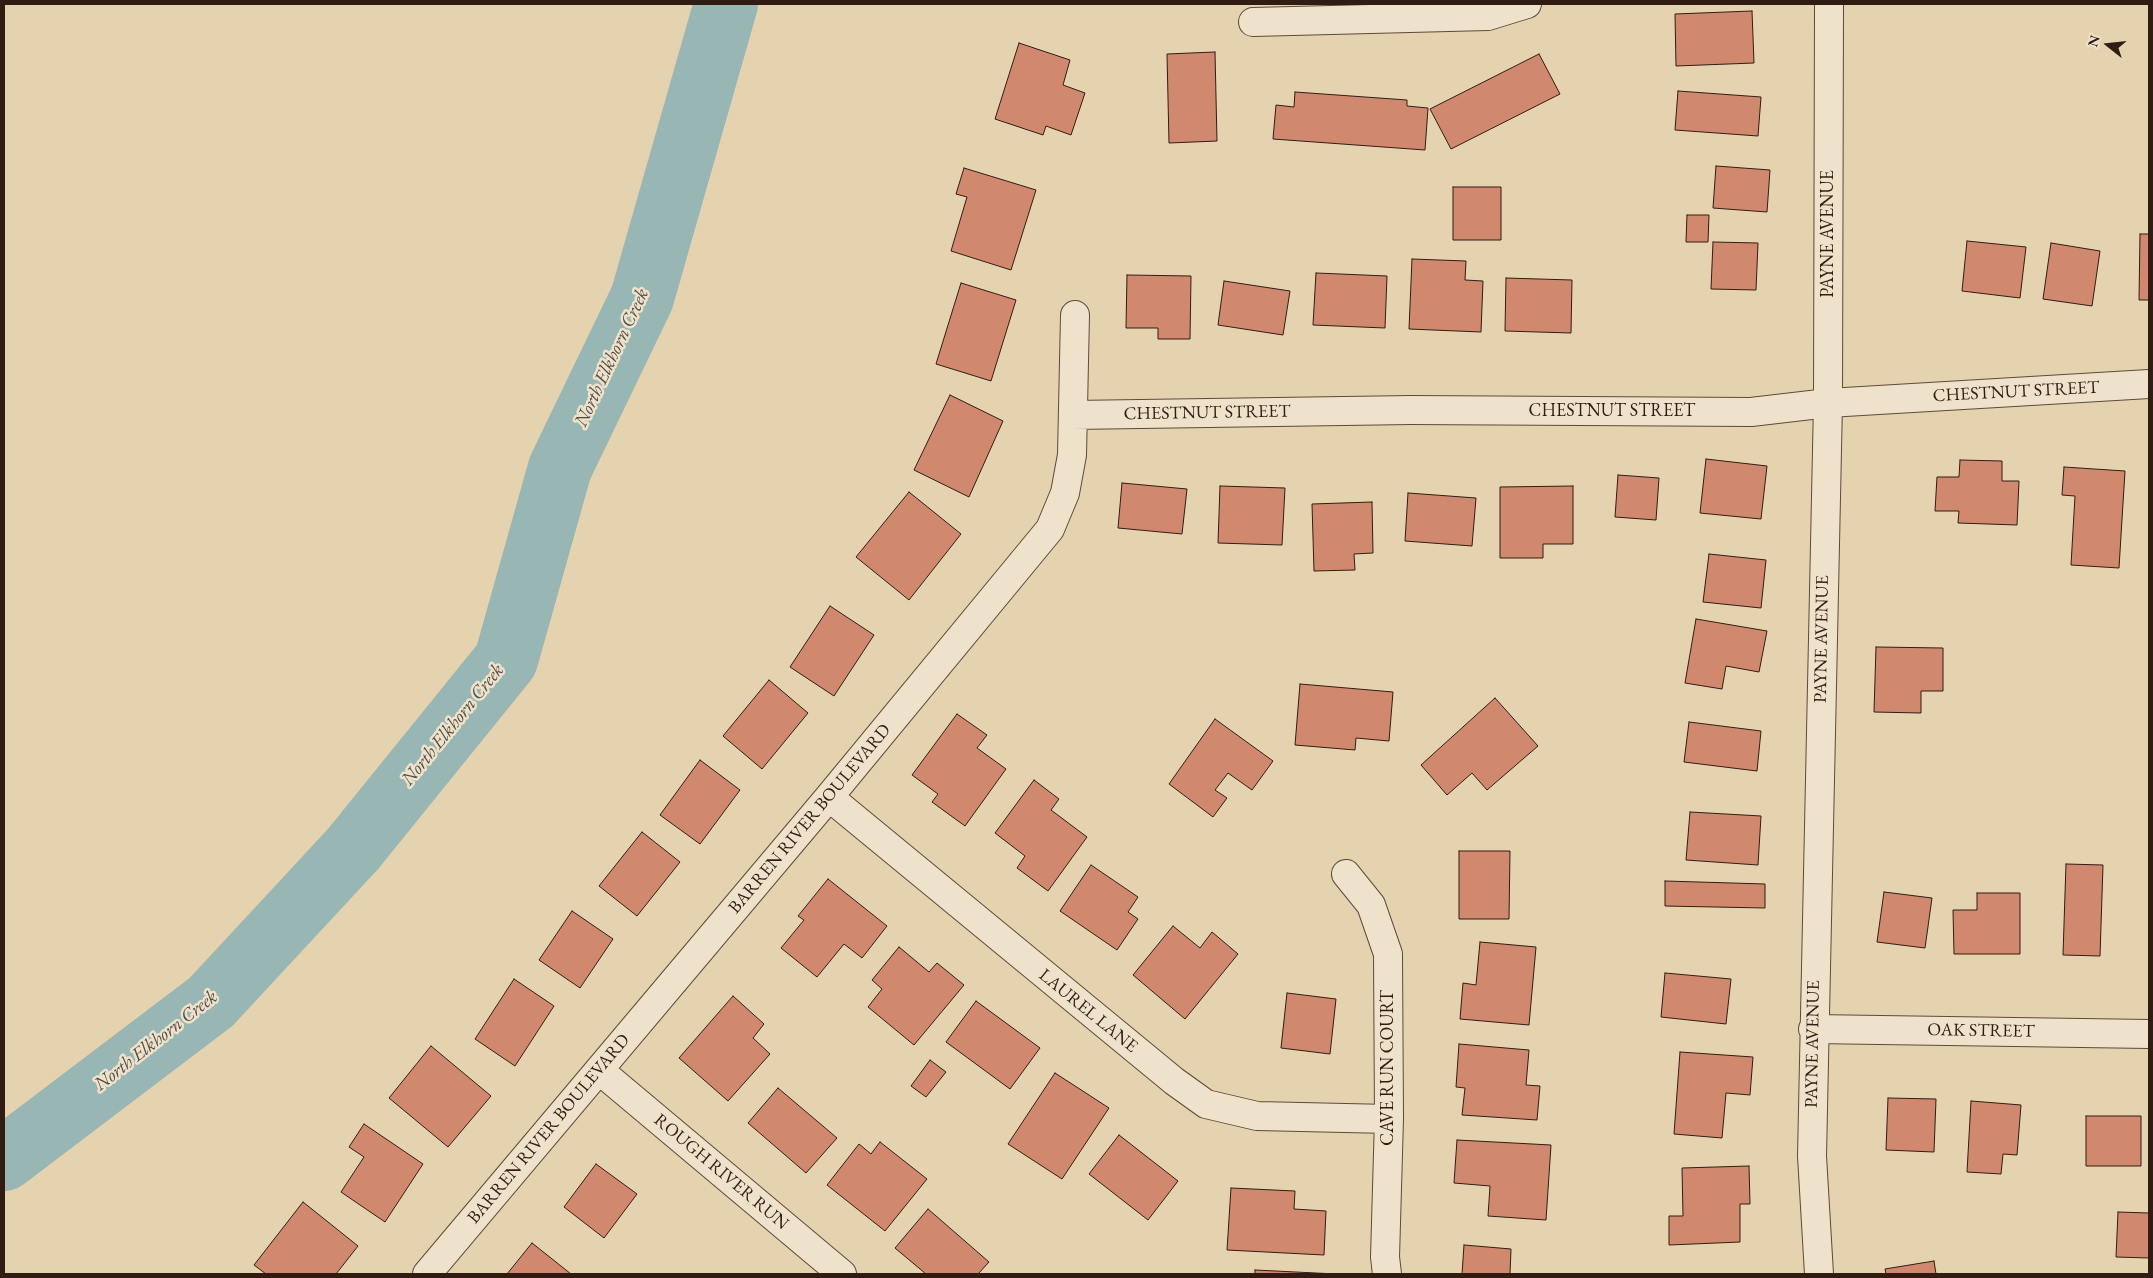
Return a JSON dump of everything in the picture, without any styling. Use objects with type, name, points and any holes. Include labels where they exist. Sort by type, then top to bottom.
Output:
[{"type":"street","points":[[1253,22],[1488,16],[1527,4]]},
{"type":"street","name":"PAYNE AVENUE","points":[[1819,1274],[1812,1156],[1813,1029],[1828,403],[1830,4]]},
{"type":"street","name":"BARREN RIVER BOULEVARD","points":[[427,1274],[829,797],[1050,528],[1065,493],[1072,455],[1075,315]]},
{"type":"street","name":"CHESTNUT STREET","points":[[1073,415],[1411,410],[1750,412],[1828,403],[2149,384]]},
{"type":"street","name":"LAUREL LANE","points":[[829,797],[1174,1081],[1206,1104],[1257,1116],[1389,1119]]},
{"type":"street","name":"CAVE RUN COURT","points":[[1346,874],[1371,905],[1388,954],[1389,1119],[1387,1274]]},
{"type":"street","name":"OAK STREET","points":[[1813,1029],[2149,1034]]},
{"type":"street","name":"ROUGH RIVER RUN","points":[[600,1070],[842,1274]]},
{"type":"building","points":[[1752,11],[1754,63],[1676,66],[1675,14]]},
{"type":"building","points":[[1019,43],[1070,60],[1063,85],[1085,93],[1071,135],[1046,126],[1043,135],[995,119]]},
{"type":"building","points":[[1215,52],[1217,141],[1169,143],[1167,54]]},
{"type":"building","points":[[1539,54],[1560,94],[1451,149],[1430,109]]},
{"type":"building","points":[[1678,91],[1761,97],[1758,136],[1675,130]]},
{"type":"building","points":[[1295,92],[1407,100],[1407,106],[1428,108],[1425,150],[1273,139],[1276,105],[1294,107]]},
{"type":"building","points":[[1716,166],[1770,170],[1767,212],[1713,208]]},
{"type":"building","points":[[964,168],[1036,190],[1011,270],[951,251],[967,197],[956,194]]},
{"type":"building","points":[[1453,187],[1501,187],[1501,240],[1453,240]]},
{"type":"building","points":[[1687,215],[1709,215],[1708,242],[1686,242]]},
{"type":"building","points":[[2140,234],[2149,234],[2149,300],[2139,300]]},
{"type":"building","points":[[1967,241],[2026,247],[2020,298],[1962,291]]},
{"type":"building","points":[[1713,242],[1758,243],[1756,290],[1711,289]]},
{"type":"building","points":[[2051,243],[2100,251],[2092,306],[2043,299]]},
{"type":"building","points":[[1412,259],[1466,261],[1465,280],[1483,281],[1481,332],[1409,329]]},
{"type":"building","points":[[1316,273],[1387,276],[1385,328],[1313,325]]},
{"type":"building","points":[[1127,275],[1191,276],[1190,339],[1158,339],[1158,328],[1126,328]]},
{"type":"building","points":[[1506,278],[1572,280],[1571,333],[1505,331]]},
{"type":"building","points":[[1224,281],[1290,291],[1283,335],[1218,325]]},
{"type":"building","points":[[961,283],[1016,300],[991,381],[936,364]]},
{"type":"building","points":[[950,395],[1003,421],[969,497],[914,470]]},
{"type":"building","points":[[1706,459],[1767,466],[1761,519],[1700,513]]},
{"type":"building","points":[[1960,460],[2002,461],[2002,481],[2019,481],[2017,525],[1958,523],[1959,511],[1935,511],[1937,477],[1959,477]]},
{"type":"building","points":[[2064,467],[2125,471],[2119,568],[2071,565],[2075,496],[2062,495]]},
{"type":"building","points":[[1618,475],[1659,478],[1656,520],[1615,517]]},
{"type":"building","points":[[1122,483],[1187,489],[1182,534],[1118,528]]},
{"type":"building","points":[[1220,486],[1285,488],[1282,545],[1218,543]]},
{"type":"building","points":[[1573,486],[1573,544],[1543,544],[1543,558],[1500,558],[1500,487]]},
{"type":"building","points":[[909,492],[961,534],[909,600],[856,557]]},
{"type":"building","points":[[1408,493],[1476,498],[1472,546],[1405,541]]},
{"type":"building","points":[[1372,502],[1373,553],[1354,554],[1355,570],[1314,571],[1312,504]]},
{"type":"building","points":[[1709,554],[1766,560],[1761,608],[1703,602]]},
{"type":"building","points":[[830,606],[874,635],[834,696],[790,667]]},
{"type":"building","points":[[1696,619],[1767,631],[1759,672],[1726,666],[1722,689],[1685,683]]},
{"type":"building","points":[[1876,647],[1943,648],[1943,691],[1921,691],[1921,713],[1874,712]]},
{"type":"building","points":[[769,680],[808,713],[762,769],[723,736]]},
{"type":"building","points":[[1300,684],[1393,692],[1389,741],[1356,738],[1355,750],[1295,745]]},
{"type":"building","points":[[1495,698],[1538,746],[1487,790],[1472,773],[1447,795],[1421,765]]},
{"type":"building","points":[[957,714],[987,735],[977,748],[1006,769],[965,826],[932,802],[938,794],[912,775]]},
{"type":"building","points":[[1215,719],[1273,761],[1252,790],[1228,773],[1215,790],[1227,798],[1213,817],[1169,784]]},
{"type":"building","points":[[1689,722],[1761,731],[1757,771],[1684,762]]},
{"type":"building","points":[[700,760],[740,790],[700,844],[660,815]]},
{"type":"building","points":[[1034,780],[1059,799],[1051,810],[1087,837],[1048,891],[1017,868],[1025,856],[995,833]]},
{"type":"building","points":[[1690,812],[1761,816],[1758,865],[1686,860]]},
{"type":"building","points":[[642,832],[680,862],[637,916],[599,886]]},
{"type":"building","points":[[1459,851],[1510,851],[1509,919],[1459,919]]},
{"type":"building","points":[[2066,864],[2103,865],[2100,956],[2063,955]]},
{"type":"building","points":[[1091,865],[1138,897],[1128,912],[1138,919],[1117,950],[1060,911]]},
{"type":"building","points":[[828,879],[887,926],[862,958],[844,944],[817,977],[781,948],[804,920],[798,916]]},
{"type":"building","points":[[1665,881],[1765,884],[1765,908],[1665,906]]},
{"type":"building","points":[[1884,892],[1932,898],[1925,948],[1877,942]]},
{"type":"building","points":[[1977,893],[2020,893],[2020,954],[1954,954],[1953,910],[1977,910]]},
{"type":"building","points":[[572,911],[613,939],[580,988],[539,960]]},
{"type":"building","points":[[1173,926],[1200,948],[1212,932],[1238,954],[1185,1019],[1133,975]]},
{"type":"building","points":[[1480,942],[1536,947],[1529,1025],[1460,1019],[1463,983],[1476,985]]},
{"type":"building","points":[[899,947],[929,972],[937,963],[964,985],[914,1045],[868,1007],[882,989],[872,980]]},
{"type":"building","points":[[1665,973],[1731,979],[1726,1024],[1661,1017]]},
{"type":"building","points":[[514,979],[554,1006],[515,1066],[475,1039]]},
{"type":"building","points":[[1287,993],[1336,999],[1330,1054],[1281,1048]]},
{"type":"building","points":[[733,996],[764,1024],[753,1038],[770,1054],[728,1101],[679,1058]]},
{"type":"building","points":[[976,1001],[1040,1048],[1010,1089],[946,1042]]},
{"type":"building","points":[[1459,1044],[1529,1050],[1526,1085],[1540,1086],[1537,1120],[1462,1115],[1465,1088],[1456,1087]]},
{"type":"building","points":[[431,1046],[491,1096],[448,1147],[389,1098]]},
{"type":"building","points":[[1680,1052],[1753,1057],[1750,1095],[1726,1093],[1722,1138],[1674,1134]]},
{"type":"building","points":[[930,1060],[946,1072],[926,1097],[911,1086]]},
{"type":"building","points":[[1055,1073],[1109,1108],[1062,1179],[1008,1144]]},
{"type":"building","points":[[778,1088],[837,1138],[806,1173],[748,1123]]},
{"type":"building","points":[[1888,1098],[1936,1099],[1934,1152],[1886,1150]]},
{"type":"building","points":[[1971,1101],[2021,1105],[2017,1155],[2003,1154],[2001,1174],[1967,1172]]},
{"type":"building","points":[[2086,1116],[2141,1116],[2141,1166],[2086,1166]]},
{"type":"building","points":[[364,1124],[423,1164],[385,1222],[341,1192],[364,1157],[349,1147]]},
{"type":"building","points":[[1119,1135],[1178,1181],[1148,1220],[1089,1174]]},
{"type":"building","points":[[1457,1140],[1551,1145],[1546,1220],[1488,1216],[1490,1186],[1454,1183]]},
{"type":"building","points":[[880,1142],[927,1179],[885,1231],[827,1185],[859,1144],[871,1154]]},
{"type":"building","points":[[596,1164],[637,1194],[604,1238],[564,1207]]},
{"type":"building","points":[[1749,1166],[1750,1204],[1740,1204],[1740,1242],[1669,1245],[1669,1216],[1683,1216],[1682,1168]]},
{"type":"building","points":[[1231,1188],[1295,1191],[1294,1209],[1326,1211],[1324,1255],[1227,1250]]},
{"type":"building","points":[[303,1202],[358,1246],[336,1274],[266,1274],[254,1265]]},
{"type":"building","points":[[928,1209],[989,1262],[978,1274],[926,1274],[895,1248]]},
{"type":"building","points":[[2118,1212],[2149,1213],[2149,1258],[2116,1257]]},
{"type":"building","points":[[532,1243],[571,1274],[507,1274]]},
{"type":"building","points":[[1464,1245],[1511,1249],[1510,1274],[1462,1274]]},
{"type":"building","points":[[1934,1261],[1936,1274],[1886,1274],[1885,1269]]},
{"type":"building","points":[[1255,1270],[1336,1274],[1255,1274]]},
{"type":"waterway","name":"North Elkhorn Creek","points":[[4,1159],[211,1002],[353,849],[506,660],[560,468],[642,298],[726,4]]}]
